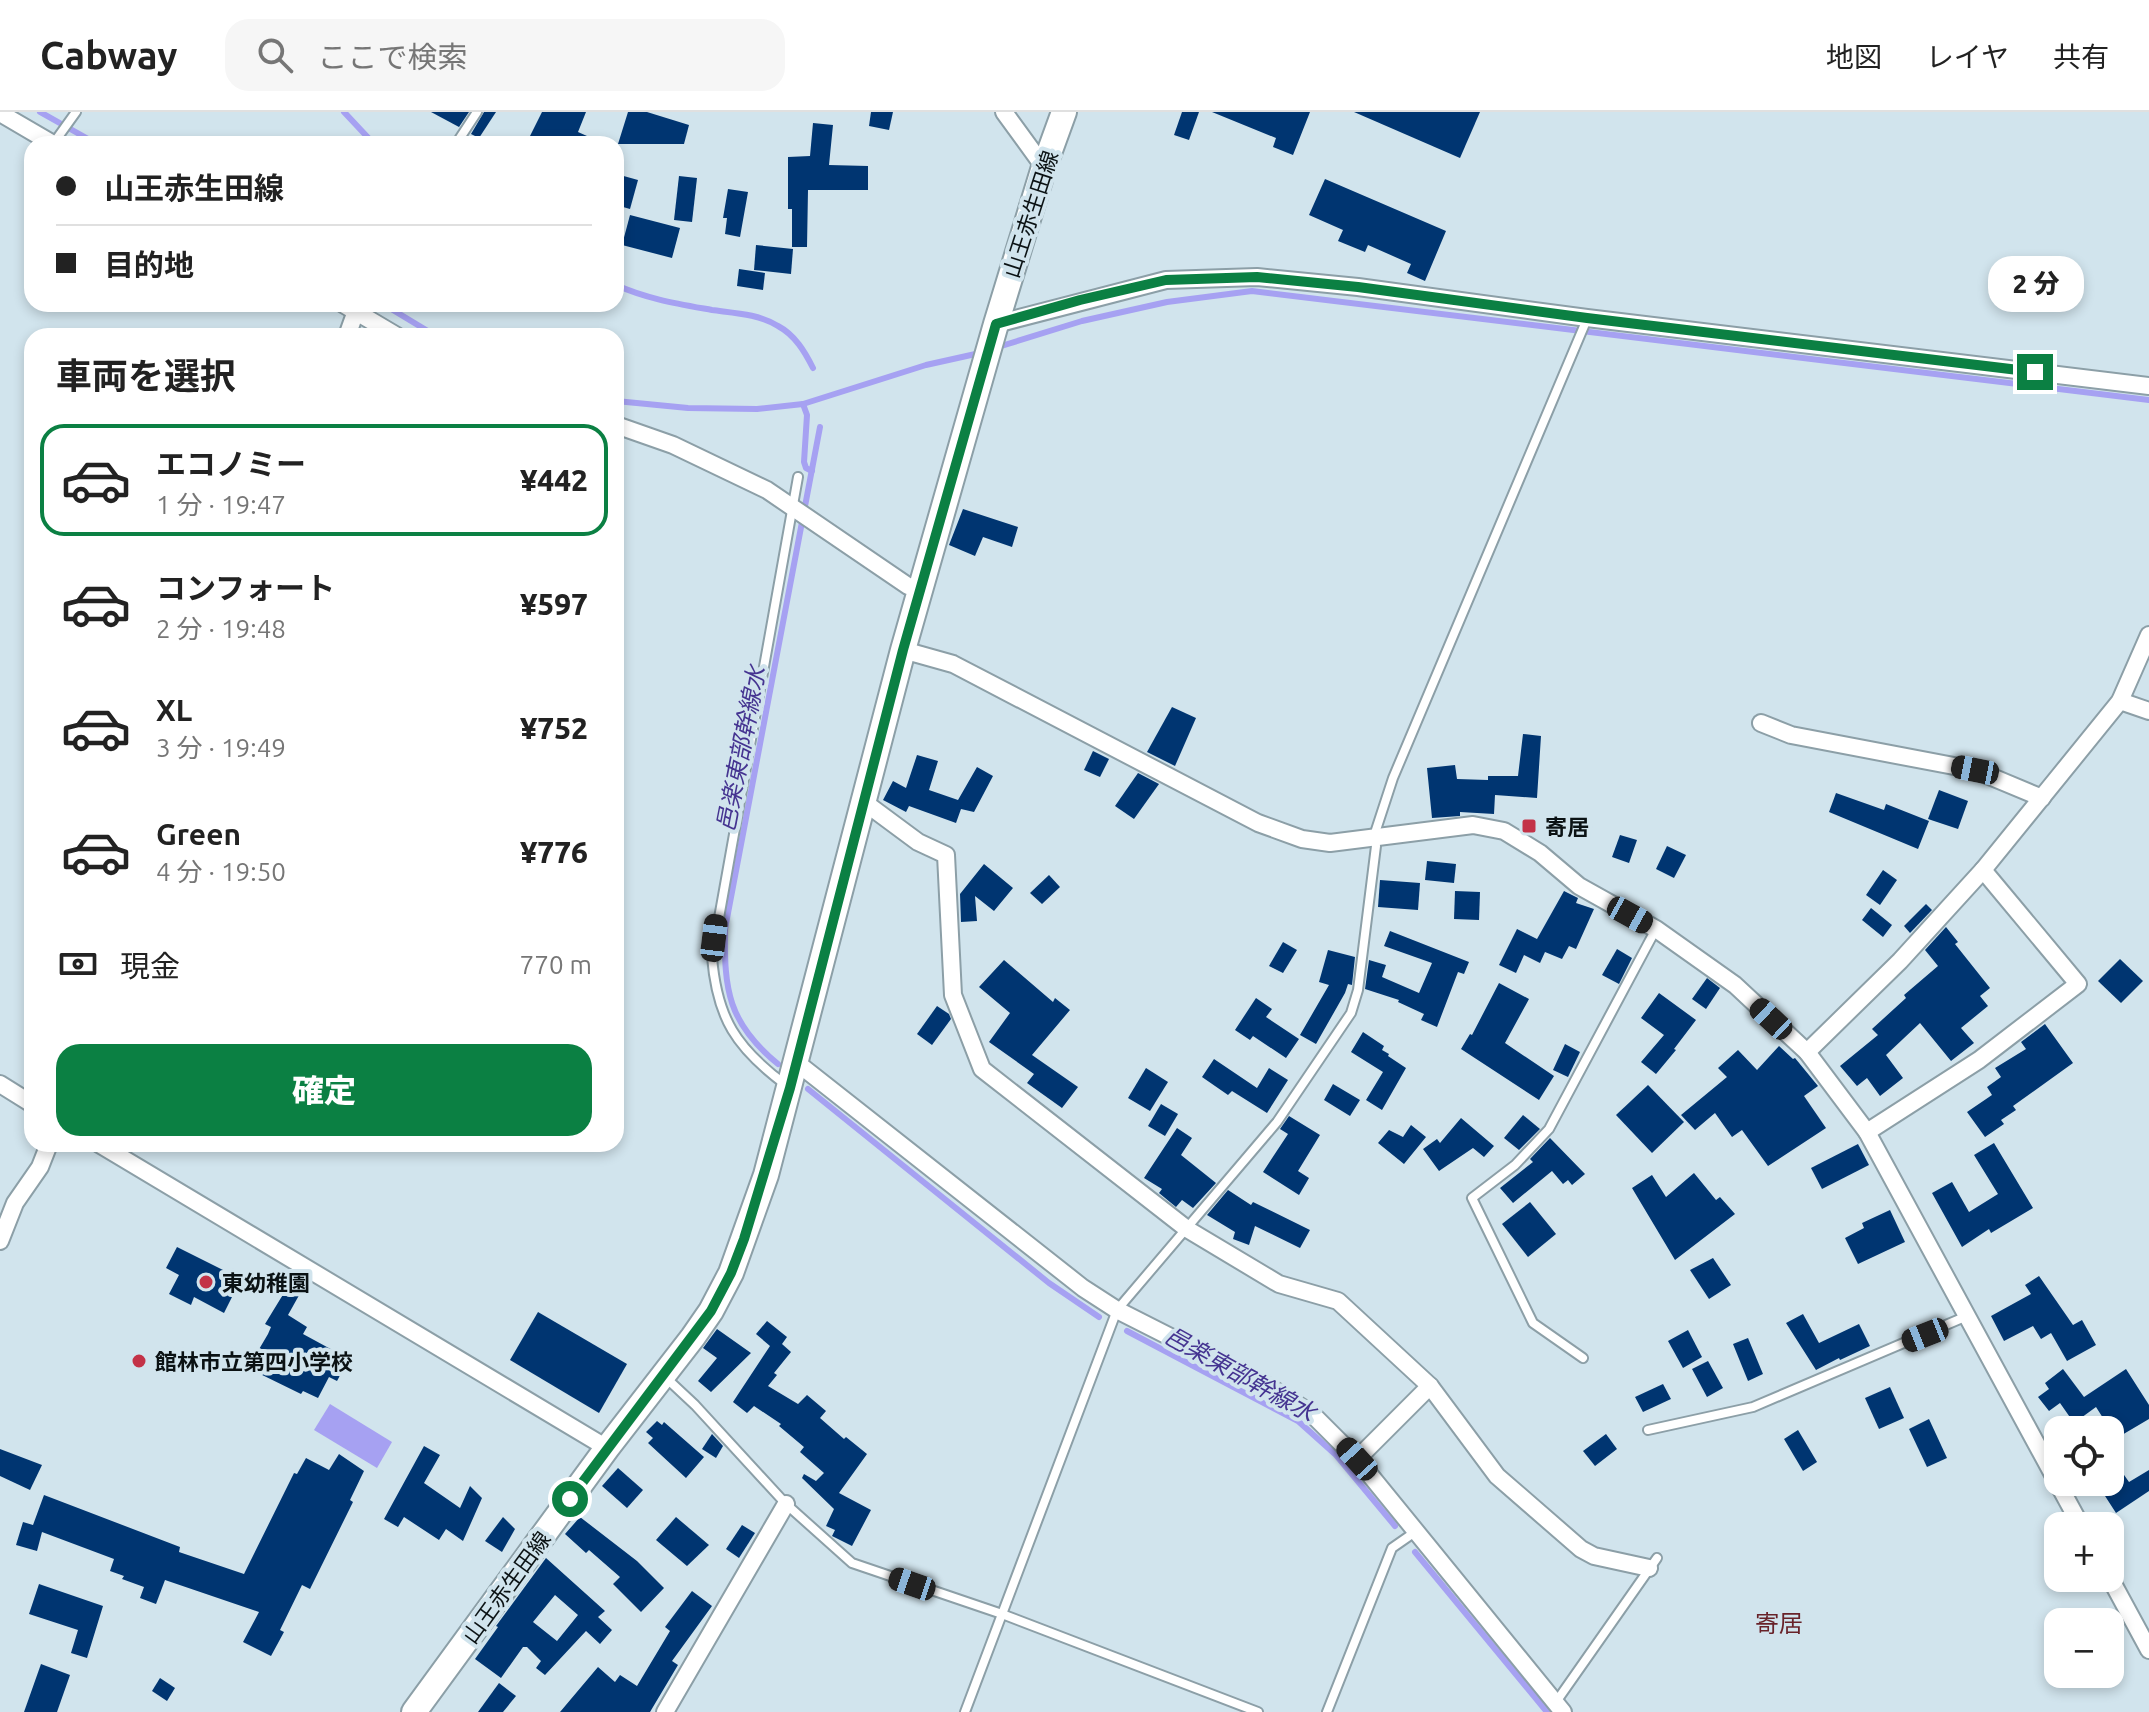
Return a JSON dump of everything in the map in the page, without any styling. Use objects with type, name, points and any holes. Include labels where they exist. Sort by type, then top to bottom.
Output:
[{"type":"main road","name":"山王赤生田線","points":[[415,1712],[711,1311],[731,1273],[766,1175],[903,650],[996,324],[1064,112]]},
{"type":"street","points":[[1004,112],[1044,167]]},
{"type":"street","points":[[0,113],[39,136]]},
{"type":"street","points":[[996,324],[1166,280],[1257,277],[2149,386]]},
{"type":"street","points":[[362,312],[385,328]]},
{"type":"street","points":[[624,428],[725,468],[795,506],[908,586],[920,590]]},
{"type":"street","points":[[1807,1052],[1900,961],[1983,870],[2120,701],[2149,635]]},
{"type":"street","points":[[903,650],[953,664],[1258,823],[1302,839],[1330,843],[1473,825],[1504,831],[1540,853],[1579,886],[1656,929],[1735,985],[1807,1052],[1867,1132],[2073,1512]]},
{"type":"street","points":[[2120,701],[2149,711]]},
{"type":"street","points":[[1761,723],[1791,735],[1975,770],[2042,798]]},
{"type":"street","points":[[864,802],[918,842],[946,855],[953,995],[982,1069],[1187,1229],[1279,1284],[1338,1301],[1430,1386],[1497,1476],[1581,1549],[1594,1556],[1653,1563]]},
{"type":"street","points":[[1867,1132],[1979,1060],[2078,984],[1983,870]]},
{"type":"street","points":[[796,1062],[1083,1288],[1117,1310],[1271,1388],[1312,1414],[1357,1459],[1560,1707]]},
{"type":"street","points":[[0,1084],[24,1099]]},
{"type":"street","points":[[0,1241],[15,1203],[40,1167],[46,1152]]},
{"type":"street","points":[[112,1152],[607,1448]]},
{"type":"street","points":[[1357,1459],[1430,1386]]},
{"type":"street","points":[[665,1712],[786,1504]]},
{"type":"street","points":[[2118,1592],[2149,1650]]},
{"type":"lane","points":[[59,136],[76,112]]},
{"type":"lane","points":[[461,136],[477,112]]},
{"type":"lane","points":[[965,1712],[1117,1310],[1277,1122],[1351,1013],[1358,990],[1376,846],[1374,836],[1399,763],[1587,318]]},
{"type":"lane","points":[[790,1088],[739,1041],[723,1015],[715,992],[712,957],[798,477]]},
{"type":"lane","points":[[1583,1358],[1533,1323],[1472,1198],[1515,1165],[1549,1129],[1656,929]]},
{"type":"lane","points":[[1648,1430],[1753,1407],[1967,1316]]},
{"type":"lane","points":[[663,1376],[695,1405],[786,1504],[852,1563],[1002,1614],[1258,1712]]},
{"type":"lane","points":[[1327,1712],[1392,1548],[1415,1532]]},
{"type":"lane","points":[[1560,1707],[1653,1563]]},
{"type":"shaded area","points":[[330,1404],[392,1442],[377,1468],[314,1430]]},
{"type":"building","points":[[431,112],[469,112],[459,127]]},
{"type":"building","points":[[484,112],[496,112],[480,136],[471,134]]},
{"type":"building","points":[[542,112],[586,112],[578,132],[587,136],[530,136]]},
{"type":"building","points":[[628,112],[647,112],[689,125],[684,144],[624,144],[624,136],[620,136]]},
{"type":"building","points":[[871,112],[893,112],[889,130],[869,126]]},
{"type":"building","points":[[1182,112],[1199,112],[1189,140],[1174,135]]},
{"type":"building","points":[[1212,112],[1310,112],[1293,155],[1273,147],[1276,138]]},
{"type":"building","points":[[1354,112],[1480,112],[1460,158]]},
{"type":"building","points":[[813,123],[833,125],[829,165],[868,166],[868,190],[808,190],[807,247],[792,247],[788,157],[810,156]]},
{"type":"building","points":[[624,176],[638,180],[630,209],[624,207]]},
{"type":"building","points":[[679,176],[697,178],[692,222],[674,220]]},
{"type":"building","points":[[1325,179],[1446,231],[1425,281],[1407,273],[1411,264],[1368,245],[1365,252],[1338,241],[1343,230],[1309,215]]},
{"type":"building","points":[[728,189],[748,192],[740,237],[725,234],[727,218],[723,218]]},
{"type":"building","points":[[630,215],[680,228],[672,258],[624,246]]},
{"type":"building","points":[[756,245],[793,249],[791,274],[754,270]]},
{"type":"building","points":[[739,269],[765,273],[763,290],[737,286]]},
{"type":"building","points":[[963,509],[1018,527],[1012,547],[983,537],[975,556],[949,545]]},
{"type":"building","points":[[1172,707],[1196,718],[1175,766],[1147,752]]},
{"type":"building","points":[[1523,734],[1541,736],[1537,798],[1495,795],[1494,814],[1460,812],[1460,816],[1432,818],[1427,768],[1455,765],[1457,779],[1488,780],[1488,776],[1518,776]]},
{"type":"building","points":[[1093,751],[1109,759],[1100,777],[1084,770]]},
{"type":"building","points":[[917,755],[938,761],[929,790],[958,800],[977,767],[993,776],[974,812],[961,809],[956,823],[909,806],[906,812],[883,800],[893,781],[906,788]]},
{"type":"building","points":[[1138,773],[1159,784],[1134,819],[1115,806]]},
{"type":"building","points":[[1939,790],[1968,801],[1958,829],[1928,819]]},
{"type":"building","points":[[1836,793],[1884,810],[1886,804],[1929,821],[1918,849],[1829,812]]},
{"type":"building","points":[[1620,835],[1637,840],[1629,863],[1612,857]]},
{"type":"building","points":[[1667,846],[1686,855],[1674,878],[1656,869]]},
{"type":"building","points":[[1427,861],[1456,864],[1454,883],[1425,880]]},
{"type":"building","points":[[984,864],[1013,888],[994,911],[975,896],[977,921],[961,922],[960,894]]},
{"type":"building","points":[[1883,870],[1897,880],[1880,905],[1866,895]]},
{"type":"building","points":[[1049,875],[1060,887],[1042,904],[1030,893]]},
{"type":"building","points":[[1380,880],[1420,883],[1418,910],[1378,907]]},
{"type":"building","points":[[1455,891],[1480,892],[1479,920],[1454,919]]},
{"type":"building","points":[[1564,891],[1578,898],[1576,903],[1594,909],[1576,949],[1569,946],[1562,959],[1545,952],[1540,963],[1524,955],[1516,973],[1499,965],[1517,929],[1537,939]]},
{"type":"building","points":[[1926,904],[1932,910],[1910,933],[1904,926]]},
{"type":"building","points":[[1871,908],[1892,925],[1883,937],[1862,920]]},
{"type":"building","points":[[1946,927],[1958,942],[1955,944],[1990,988],[1980,996],[1988,1006],[1961,1028],[1974,1043],[1951,1061],[1920,1023],[1886,1055],[1903,1078],[1880,1096],[1867,1078],[1857,1086],[1840,1066],[1878,1035],[1872,1029],[1906,998],[1904,995],[1938,966],[1925,950]]},
{"type":"building","points":[[1390,931],[1469,962],[1464,974],[1458,972],[1437,1027],[1421,1020],[1424,1014],[1399,1000],[1365,989],[1369,960],[1386,965],[1382,977],[1419,993],[1432,963],[1384,946]]},
{"type":"building","points":[[1283,942],[1297,950],[1283,973],[1269,966]]},
{"type":"building","points":[[1617,949],[1632,958],[1619,984],[1602,975]]},
{"type":"building","points":[[1328,950],[1355,957],[1352,985],[1348,984],[1316,1044],[1300,1035],[1329,985],[1319,982]]},
{"type":"building","points":[[2120,959],[2143,981],[2121,1003],[2098,981]]},
{"type":"building","points":[[1004,960],[1053,1002],[1055,998],[1070,1010],[1032,1055],[1078,1087],[1062,1108],[1027,1083],[1034,1074],[989,1042],[1010,1013],[979,987]]},
{"type":"building","points":[[1707,978],[1720,988],[1706,1009],[1692,999]]},
{"type":"building","points":[[1499,983],[1529,999],[1505,1043],[1554,1076],[1539,1100],[1461,1049],[1472,1035]]},
{"type":"building","points":[[1659,993],[1696,1020],[1656,1074],[1641,1062],[1664,1035],[1641,1018]]},
{"type":"building","points":[[1256,998],[1272,1009],[1266,1017],[1299,1039],[1286,1058],[1253,1036],[1250,1040],[1235,1030]]},
{"type":"building","points":[[937,1006],[951,1019],[932,1045],[917,1034]]},
{"type":"building","points":[[2045,1024],[2073,1063],[2013,1106],[2016,1110],[2001,1120],[2004,1124],[1985,1137],[1967,1112],[1992,1095],[1987,1087],[2001,1077],[1995,1068],[2026,1049],[2021,1042]]},
{"type":"building","points":[[1363,1032],[1384,1046],[1382,1050],[1388,1056],[1406,1068],[1382,1110],[1366,1100],[1383,1072],[1351,1052]]},
{"type":"building","points":[[1565,1044],[1580,1052],[1568,1077],[1553,1070]]},
{"type":"building","points":[[1779,1046],[1795,1058],[1818,1086],[1804,1096],[1826,1128],[1768,1166],[1742,1130],[1732,1137],[1715,1113],[1695,1130],[1681,1115],[1727,1077],[1718,1068],[1738,1050],[1757,1070]]},
{"type":"building","points":[[1214,1059],[1257,1088],[1269,1068],[1288,1080],[1267,1113],[1232,1091],[1228,1095],[1202,1077]]},
{"type":"building","points":[[1146,1068],[1168,1082],[1150,1111],[1128,1098]]},
{"type":"building","points":[[1333,1084],[1360,1100],[1350,1116],[1324,1100]]},
{"type":"building","points":[[1648,1085],[1684,1122],[1652,1153],[1616,1115]]},
{"type":"building","points":[[1161,1104],[1178,1114],[1165,1136],[1148,1126]]},
{"type":"building","points":[[1523,1115],[1540,1129],[1519,1150],[1504,1138]]},
{"type":"building","points":[[1289,1116],[1320,1135],[1298,1171],[1309,1178],[1299,1195],[1263,1172],[1288,1134],[1280,1129]]},
{"type":"building","points":[[1461,1118],[1494,1146],[1484,1157],[1473,1148],[1439,1171],[1423,1149],[1437,1139],[1440,1143]]},
{"type":"building","points":[[1411,1125],[1426,1137],[1404,1164],[1378,1143],[1389,1130],[1403,1137]]},
{"type":"building","points":[[1177,1128],[1192,1138],[1181,1155],[1216,1183],[1193,1208],[1182,1200],[1176,1207],[1159,1193],[1162,1189],[1144,1178]]},
{"type":"building","points":[[1550,1138],[1585,1174],[1572,1185],[1568,1180],[1563,1184],[1552,1171],[1513,1203],[1500,1188],[1533,1162],[1530,1159]]},
{"type":"building","points":[[1994,1143],[2033,1208],[1991,1233],[1989,1229],[1962,1247],[1932,1193],[1952,1182],[1969,1212],[1998,1194],[1974,1155]]},
{"type":"building","points":[[1858,1144],[1869,1165],[1822,1189],[1811,1168]]},
{"type":"building","points":[[1694,1173],[1716,1200],[1720,1197],[1735,1214],[1675,1260],[1632,1188],[1652,1175],[1666,1197]]},
{"type":"building","points":[[1228,1190],[1251,1205],[1253,1202],[1310,1230],[1300,1248],[1255,1226],[1249,1245],[1233,1239],[1235,1232],[1207,1215]]},
{"type":"building","points":[[1530,1202],[1556,1234],[1528,1257],[1502,1224]]},
{"type":"building","points":[[1890,1210],[1905,1242],[1858,1264],[1845,1238],[1864,1228],[1862,1223]]},
{"type":"building","points":[[177,1247],[241,1279],[224,1313],[194,1297],[191,1305],[169,1294],[179,1275],[166,1268]]},
{"type":"building","points":[[1713,1258],[1731,1285],[1709,1299],[1690,1270]]},
{"type":"building","points":[[287,1270],[307,1281],[288,1315],[307,1327],[303,1334],[349,1359],[337,1381],[329,1377],[318,1398],[303,1391],[301,1394],[248,1368],[271,1327],[265,1324],[287,1288],[280,1284]]},
{"type":"building","points":[[2039,1276],[2073,1325],[2082,1320],[2096,1345],[2067,1361],[2051,1333],[2041,1339],[2033,1326],[2004,1341],[1991,1316],[2031,1294],[2025,1285]]},
{"type":"building","points":[[538,1312],[627,1364],[599,1413],[510,1360]]},
{"type":"building","points":[[1803,1314],[1819,1343],[1859,1324],[1870,1346],[1816,1370],[1786,1323]]},
{"type":"building","points":[[767,1321],[787,1337],[782,1344],[791,1352],[768,1386],[798,1404],[807,1395],[826,1411],[820,1418],[867,1454],[839,1493],[871,1510],[852,1546],[832,1536],[835,1530],[826,1526],[834,1509],[802,1478],[804,1474],[816,1481],[824,1473],[800,1452],[804,1447],[779,1426],[781,1424],[754,1406],[747,1413],[733,1402],[770,1346],[756,1334]]},
{"type":"building","points":[[717,1329],[751,1353],[711,1392],[698,1381],[717,1358],[703,1348]]},
{"type":"building","points":[[1688,1330],[1702,1357],[1683,1368],[1668,1341]]},
{"type":"building","points":[[1748,1338],[1763,1374],[1748,1381],[1733,1344]]},
{"type":"building","points":[[1708,1361],[1723,1388],[1707,1397],[1692,1369]]},
{"type":"building","points":[[2063,1369],[2084,1397],[2126,1369],[2149,1405],[2149,1419],[2124,1434],[2124,1416],[2102,1416],[2096,1407],[2084,1416],[2069,1416],[2060,1403],[2049,1411],[2038,1397],[2049,1389],[2045,1383]]},
{"type":"building","points":[[1663,1384],[1671,1399],[1643,1412],[1635,1397]]},
{"type":"building","points":[[1890,1387],[1904,1418],[1879,1429],[1865,1398]]},
{"type":"building","points":[[1929,1419],[1947,1458],[1927,1467],[1909,1429]]},
{"type":"building","points":[[657,1421],[662,1425],[664,1422],[704,1457],[686,1478],[648,1443],[653,1438],[646,1432]]},
{"type":"building","points":[[1798,1430],[1817,1462],[1803,1471],[1784,1439]]},
{"type":"building","points":[[712,1434],[723,1446],[716,1458],[702,1449]]},
{"type":"building","points":[[1606,1434],[1617,1449],[1595,1466],[1583,1451]]},
{"type":"building","points":[[424,1446],[440,1455],[424,1483],[460,1508],[470,1486],[482,1498],[463,1541],[446,1529],[439,1540],[404,1517],[398,1527],[384,1519]]},
{"type":"building","points":[[0,1449],[42,1465],[30,1490],[0,1476]]},
{"type":"building","points":[[339,1454],[364,1471],[350,1500],[353,1502],[310,1589],[302,1585],[271,1656],[243,1642],[259,1612],[165,1580],[156,1604],[140,1598],[144,1587],[110,1571],[114,1559],[42,1532],[37,1551],[16,1545],[23,1522],[33,1525],[44,1495],[180,1547],[179,1552],[244,1574],[294,1473],[297,1474],[306,1458],[329,1470]]},
{"type":"building","points":[[618,1468],[643,1490],[627,1508],[602,1486]]},
{"type":"building","points":[[2149,1470],[2149,1491],[2115,1512],[2105,1496],[2124,1496],[2124,1475],[2129,1482]]},
{"type":"building","points":[[503,1517],[515,1529],[502,1552],[485,1541]]},
{"type":"building","points":[[580,1517],[637,1561],[664,1588],[641,1612],[613,1584],[620,1577],[565,1534]]},
{"type":"building","points":[[676,1517],[709,1545],[687,1566],[656,1540]]},
{"type":"building","points":[[742,1525],[755,1533],[739,1558],[726,1549]]},
{"type":"building","points":[[546,1558],[605,1611],[598,1617],[612,1630],[600,1644],[586,1631],[545,1675],[536,1668],[541,1661],[527,1647],[523,1647],[501,1678],[475,1659]],"holes":[[[555,1595],[578,1615],[557,1641],[533,1622]]]},
{"type":"building","points":[[39,1584],[103,1606],[87,1658],[71,1653],[78,1630],[29,1614]]},
{"type":"building","points":[[692,1591],[712,1606],[672,1661],[678,1665],[650,1712],[560,1712],[598,1667],[615,1682],[620,1675],[637,1686],[670,1631],[665,1627]]},
{"type":"building","points":[[41,1664],[70,1675],[57,1712],[24,1712]]},
{"type":"building","points":[[160,1678],[175,1688],[167,1701],[152,1691]]},
{"type":"building","points":[[499,1683],[516,1696],[503,1712],[478,1712]]},
{"type":"waterway","points":[[40,112],[83,136]]},
{"type":"waterway","points":[[344,112],[366,136]]},
{"type":"waterway","points":[[624,288],[663,300],[771,322],[794,339],[813,368]]},
{"type":"waterway","points":[[998,347],[1082,321],[1167,302],[1252,291],[2149,400]]},
{"type":"waterway","points":[[396,312],[423,328]]},
{"type":"waterway","points":[[624,402],[688,408],[757,409],[803,404],[926,365],[980,353]]},
{"type":"waterway","points":[[803,404],[807,415],[804,462],[806,468],[812,471]]},
{"type":"waterway","name":"邑楽東部幹線水","points":[[778,1064],[748,1034],[732,1004],[726,970],[725,929],[820,427]]},
{"type":"waterway","name":"邑楽東部幹線水","points":[[808,1089],[1049,1283],[1099,1317]]},
{"type":"waterway","name":"邑楽東部幹線水","points":[[1127,1331],[1298,1421],[1336,1455],[1395,1526]]},
{"type":"waterway","name":"邑楽東部幹線水","points":[[1415,1552],[1547,1712]]},
{"type":"place","name":"寄居","points":[[1529,826]]},
{"type":"place","name":"東幼稚園","points":[[206,1282]]},
{"type":"place","name":"館林市立第四小学校","points":[[139,1361]]},
{"type":"district","name":"寄居","points":[[1779,1623]]},
{"type":"route","points":[[570,1499],[711,1311],[744,1239],[790,1088],[903,650],[996,324],[1166,280],[1257,277],[2035,372]]}]
